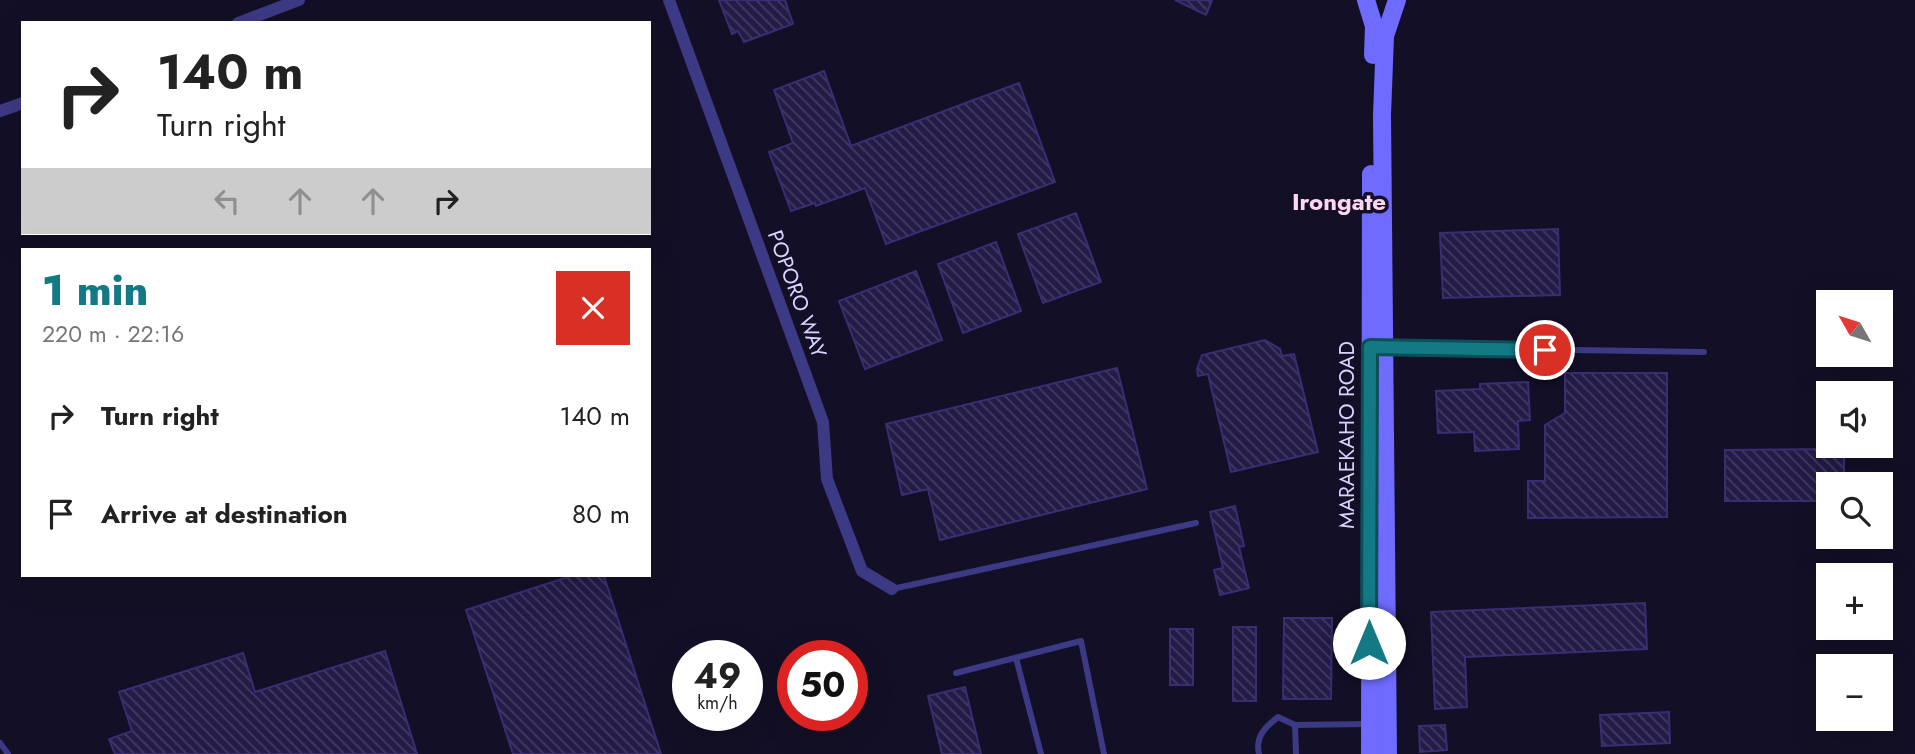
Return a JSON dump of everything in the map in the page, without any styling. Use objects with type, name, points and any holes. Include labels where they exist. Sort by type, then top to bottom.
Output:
[{"type":"main road","points":[[1366,0],[1374,26],[1377,347],[1388,754]]},
{"type":"main road","points":[[1376,116],[1385,36],[1396,0]]},
{"type":"main road","name":"MARAEKAHO ROAD","points":[[1370,754],[1377,347]]},
{"type":"street","points":[[243,21],[299,0]]},
{"type":"street","name":"POPORO WAY","points":[[668,0],[823,422],[827,479],[862,571],[892,589]]},
{"type":"street","points":[[0,111],[21,104]]},
{"type":"lane","points":[[1377,347],[1704,352]]},
{"type":"lane","points":[[892,589],[1196,523]]},
{"type":"lane","points":[[956,673],[1081,641],[1104,754]]},
{"type":"lane","points":[[1016,658],[1041,754]]},
{"type":"lane","points":[[1259,754],[1257,747],[1264,728],[1278,717],[1295,725],[1387,724]]},
{"type":"lane","points":[[1295,725],[1296,754]]},
{"type":"lane","points":[[0,743],[8,754]]},
{"type":"building","points":[[719,0],[785,0],[793,24],[744,42],[738,31],[732,34]]},
{"type":"building","points":[[1175,0],[1212,0],[1206,15]]},
{"type":"building","points":[[824,71],[851,146],[1019,83],[1055,182],[886,244],[865,188],[816,206],[815,203],[791,211],[769,152],[793,143],[774,90]]},
{"type":"building","points":[[1076,213],[1101,282],[1043,303],[1018,234]]},
{"type":"building","points":[[1558,229],[1560,295],[1443,298],[1440,233]]},
{"type":"building","points":[[996,242],[1021,311],[963,333],[938,264]]},
{"type":"building","points":[[916,271],[942,340],[865,369],[839,301]]},
{"type":"building","points":[[1265,340],[1280,349],[1282,356],[1294,354],[1318,452],[1231,472],[1208,374],[1198,376],[1197,369],[1202,355]]},
{"type":"building","points":[[1117,368],[1147,489],[940,540],[928,489],[902,495],[886,424]]},
{"type":"building","points":[[1565,373],[1667,373],[1667,517],[1528,518],[1528,481],[1545,481],[1545,425],[1565,413]]},
{"type":"building","points":[[1528,382],[1530,420],[1518,421],[1519,449],[1475,451],[1474,432],[1438,433],[1436,391],[1480,389],[1480,384]]},
{"type":"building","points":[[1816,449],[1816,458],[1844,458],[1844,472],[1816,472],[1816,501],[1725,501],[1725,450]]},
{"type":"building","points":[[1235,506],[1244,546],[1239,547],[1249,588],[1220,595],[1214,570],[1223,568],[1210,512]]},
{"type":"building","points":[[568,577],[604,577],[661,754],[513,754],[466,610]]},
{"type":"building","points":[[1645,603],[1647,649],[1465,657],[1467,707],[1435,709],[1431,612]]},
{"type":"building","points":[[1284,618],[1332,618],[1331,699],[1283,699]]},
{"type":"building","points":[[1233,627],[1256,627],[1256,701],[1233,701]]},
{"type":"building","points":[[1170,629],[1193,629],[1193,685],[1170,685]]},
{"type":"building","points":[[385,651],[417,754],[115,754],[109,739],[132,731],[119,692],[243,653],[255,692]]},
{"type":"building","points":[[965,687],[981,754],[942,754],[928,696]]},
{"type":"building","points":[[1669,712],[1670,743],[1602,746],[1600,715]]},
{"type":"building","points":[[1445,725],[1447,750],[1420,752],[1419,726]]},
{"type":"district","name":"Irongate","points":[[1339,201]]},
{"type":"route","points":[[1369,643],[1370,347],[1545,350]]}]
